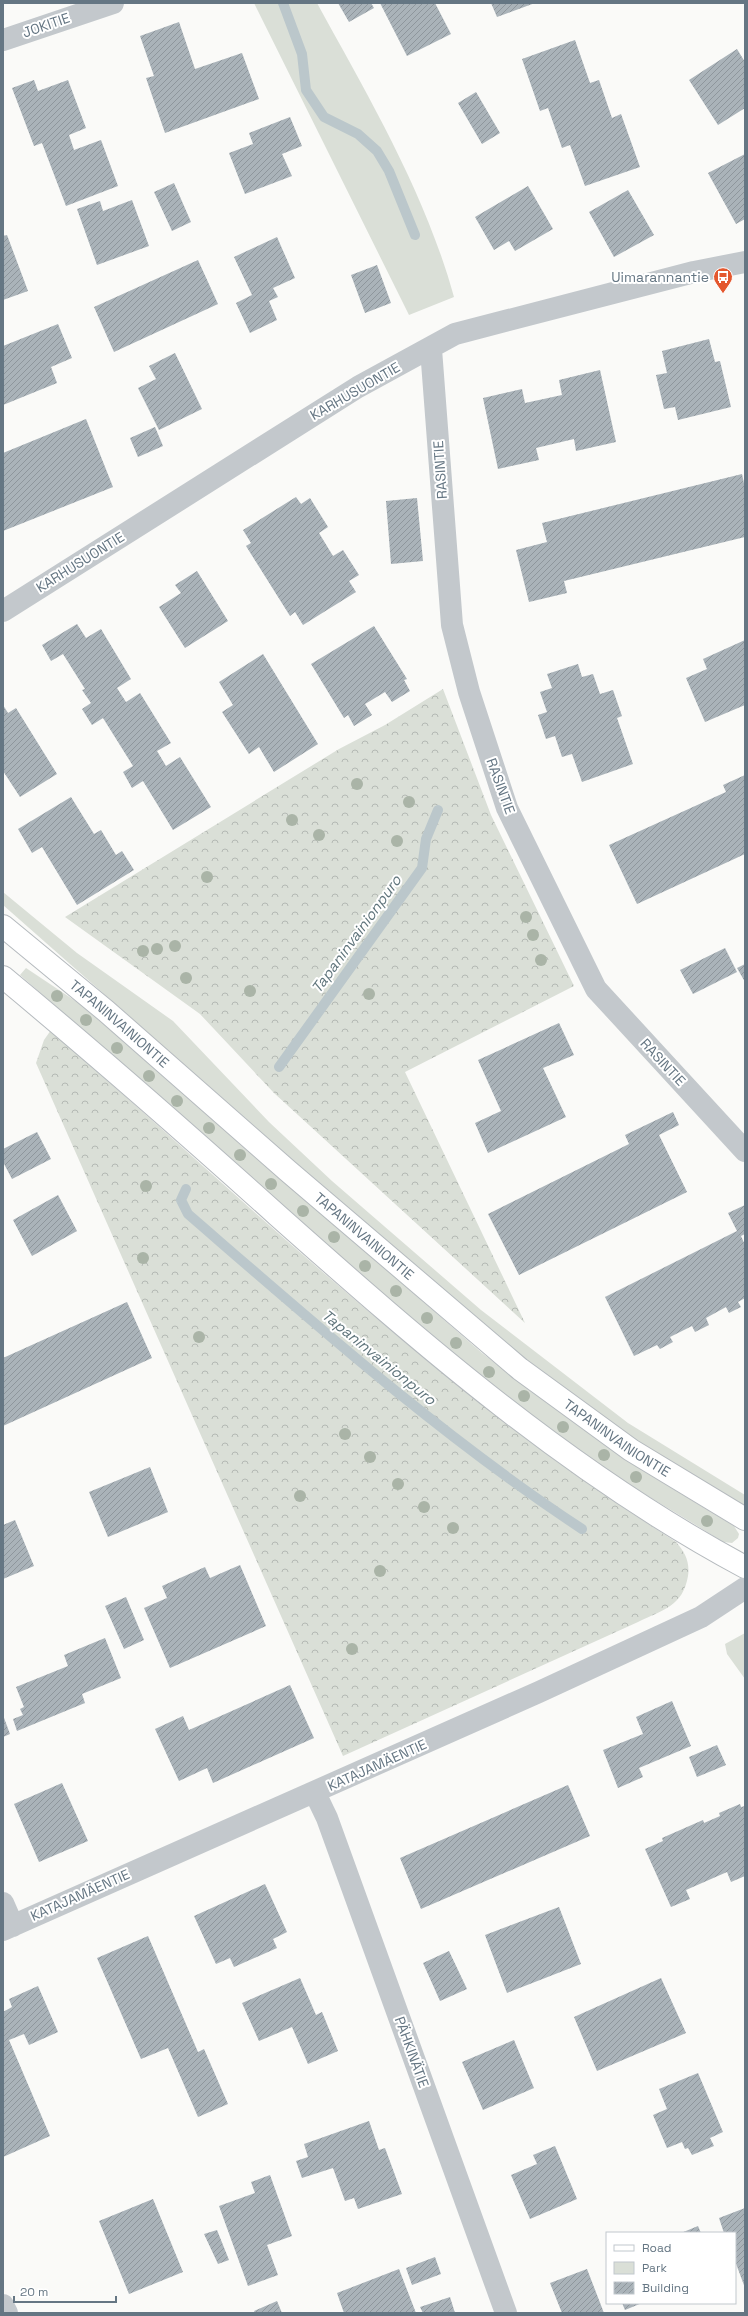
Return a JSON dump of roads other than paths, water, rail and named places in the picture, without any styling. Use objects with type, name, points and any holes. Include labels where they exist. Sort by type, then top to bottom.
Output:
[{"type":"main road","name":"TAPANINVAINIONTIE","points":[[3,926],[106,1010],[288,1171],[520,1369],[631,1450],[745,1519]]},
{"type":"main road","points":[[3,977],[204,1150],[403,1327],[517,1418],[568,1456],[691,1538],[745,1567]]},
{"type":"street","name":"JOKITIE","points":[[3,40],[113,3]]},
{"type":"street","name":"KARHUSUONTIE","points":[[3,611],[358,387],[431,349],[455,334],[686,274],[745,262]]},
{"type":"street","name":"RASINTIE","points":[[431,349],[452,625],[469,692],[507,808],[596,989],[745,1151]]},
{"type":"street","name":"KATAJAMÄENTIE","points":[[8,1928],[315,1793],[701,1616],[745,1588]]},
{"type":"street","name":"PÄHKINÄTIE","points":[[315,1793],[326,1818],[506,2313]]},
{"type":"street","points":[[3,1902],[8,1928]]},
{"type":"street","points":[[3,2305],[7,2313]]},
{"type":"waterway","name":"Tapaninvainionpuro","points":[[283,3],[302,54],[306,90],[324,117],[358,134],[377,151],[389,171],[415,235]]},
{"type":"waterway","name":"Tapaninvainionpuro","points":[[279,1067],[422,868],[426,839],[438,810]]},
{"type":"waterway","name":"Tapaninvainionpuro","points":[[186,1189],[181,1200],[188,1214],[283,1297],[380,1378],[479,1456],[582,1529]]},
{"type":"place","name":"Uimarannantie","points":[[723,294]]}]
